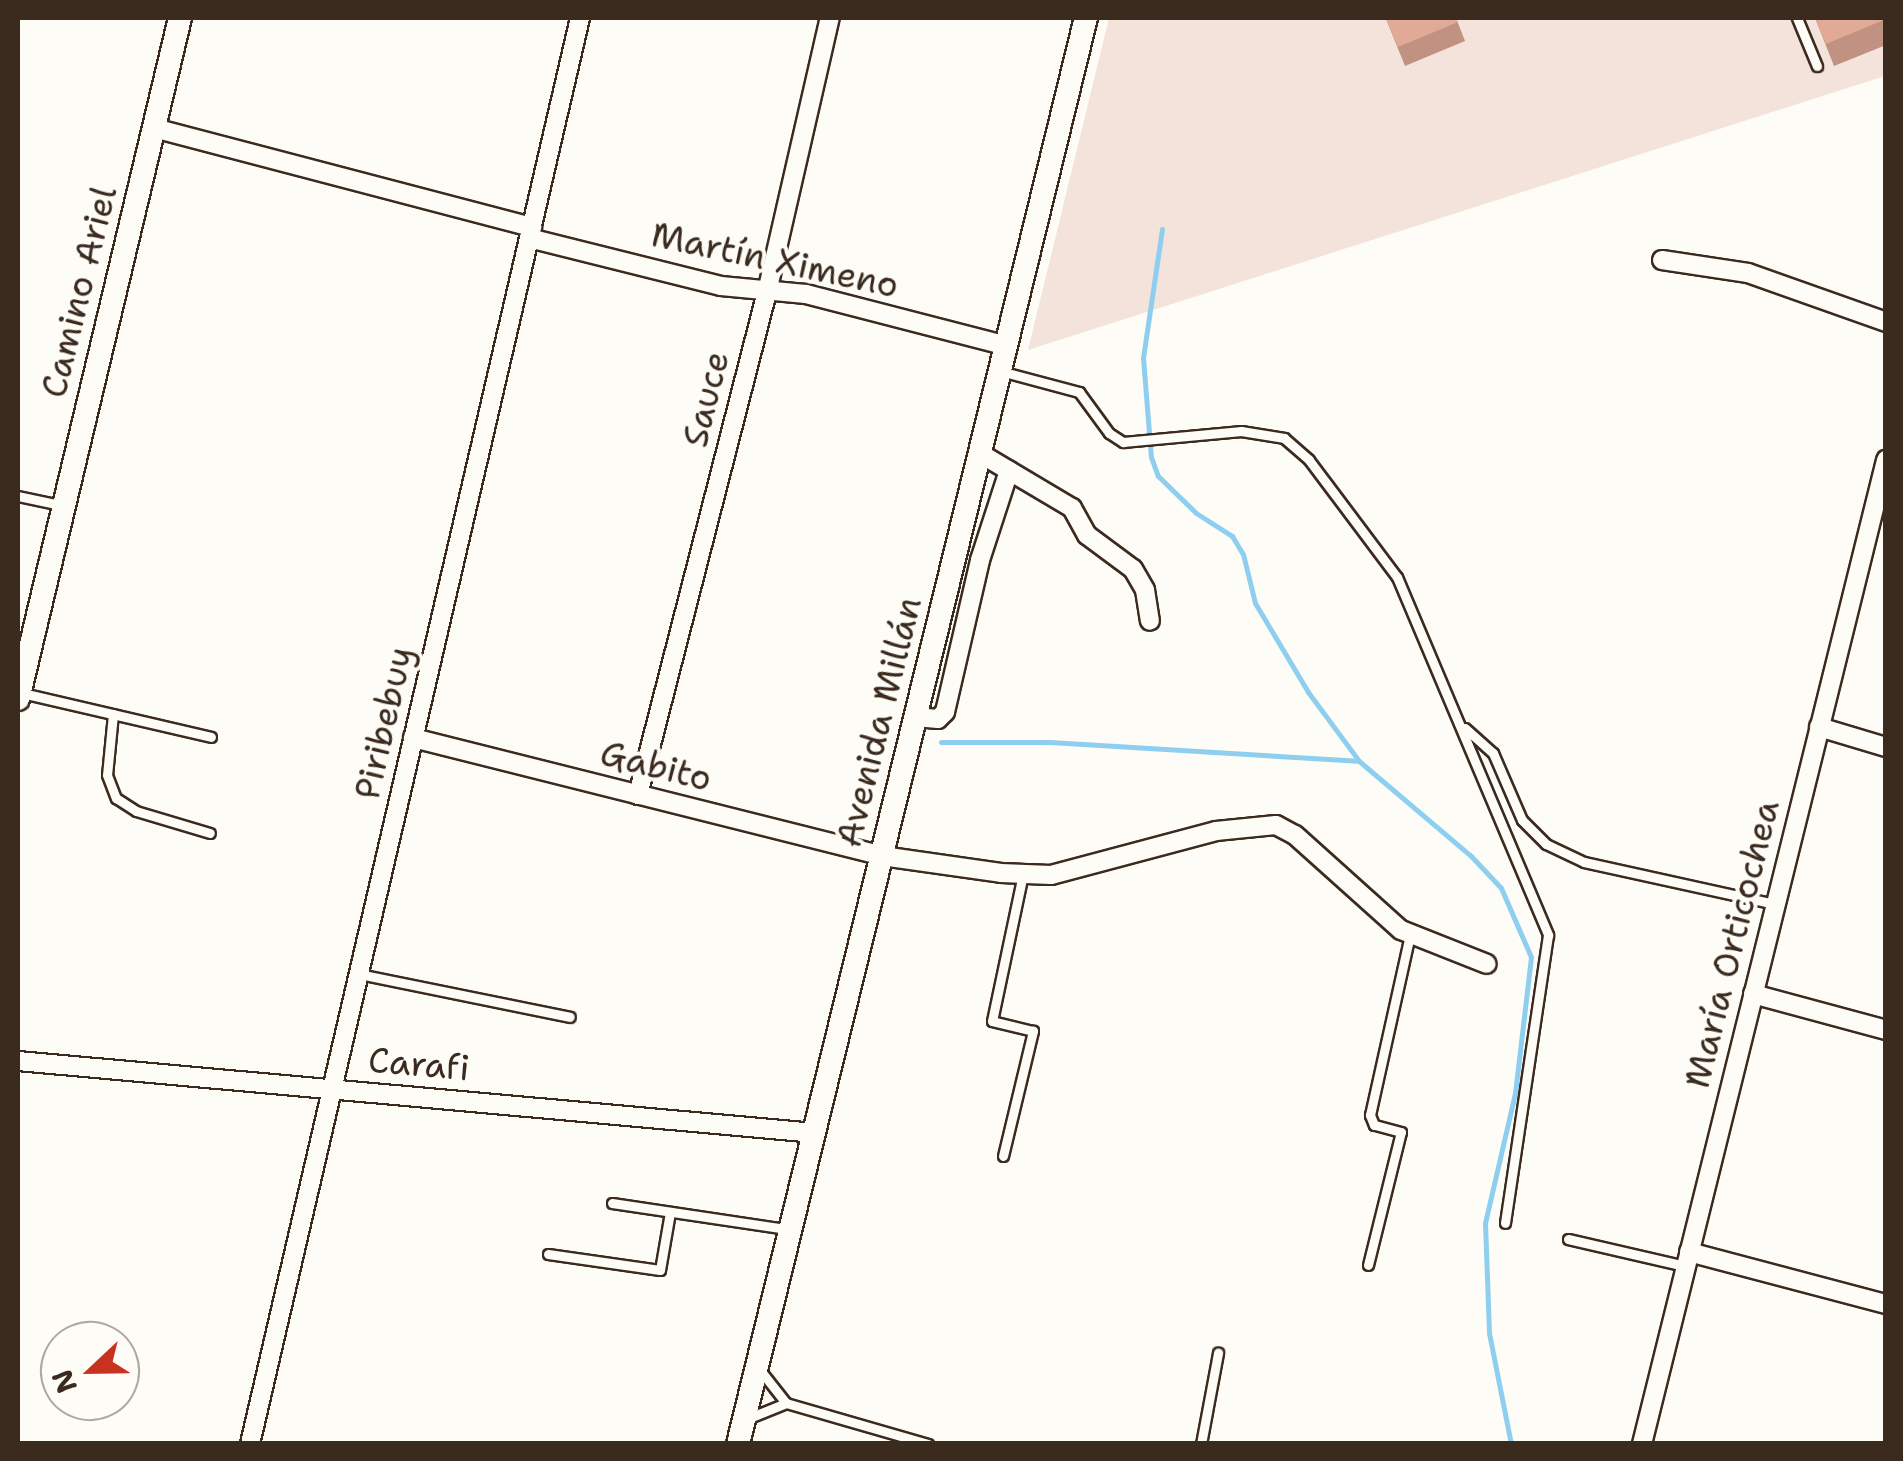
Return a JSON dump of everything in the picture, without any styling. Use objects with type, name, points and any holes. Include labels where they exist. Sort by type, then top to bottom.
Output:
[{"type":"main road","name":"Camino Ariel","points":[[18,696],[180,18]]},
{"type":"main road","name":"Avenida Millán","points":[[738,1444],[1086,18]]},
{"type":"street","name":"Piribebuy","points":[[250,1444],[580,18]]},
{"type":"street","name":"Sauce","points":[[638,795],[766,292],[830,18]]},
{"type":"street","name":"Martín Ximeno","points":[[154,128],[722,286],[806,294],[1008,346]]},
{"type":"street","points":[[1662,260],[1748,274],[1886,322]]},
{"type":"street","points":[[980,454],[1072,508],[1087,535],[1133,569],[1145,590],[1150,621]]},
{"type":"street","name":"María Orticochea","points":[[1642,1444],[1819,727],[1877,529],[1886,460]]},
{"type":"street","points":[[915,716],[938,719],[944,712],[980,560],[1009,470]]},
{"type":"street","points":[[1819,727],[1886,747]]},
{"type":"street","name":"Gabito","points":[[414,738],[882,856],[1022,874],[1051,875],[1216,831],[1276,824],[1295,835],[1410,935]]},
{"type":"street","points":[[1410,935],[1488,964]]},
{"type":"street","points":[[1753,994],[1886,1030]]},
{"type":"street","name":"Carafi","points":[[18,1061],[815,1132]]},
{"type":"street","points":[[1687,1259],[1886,1304]]},
{"type":"lane","points":[[1798,18],[1817,66]]},
{"type":"lane","points":[[1001,372],[1079,392],[1113,437],[1145,442],[1241,431],[1284,438],[1309,460],[1371,537],[1396,577],[1548,935],[1504,1223]]},
{"type":"lane","points":[[18,496],[63,505]]},
{"type":"lane","points":[[18,696],[210,737]]},
{"type":"lane","points":[[113,714],[107,774],[116,798],[136,811],[210,834]]},
{"type":"lane","points":[[1462,725],[1493,753],[1522,820],[1546,844],[1584,862],[1775,904]]},
{"type":"lane","points":[[1003,1156],[1033,1031],[992,1021],[1022,874]]},
{"type":"lane","points":[[1368,1265],[1401,1132],[1374,1125],[1370,1115],[1410,935]]},
{"type":"lane","points":[[359,974],[570,1016]]},
{"type":"lane","points":[[612,1203],[792,1229]]},
{"type":"lane","points":[[548,1254],[660,1270],[670,1212]]},
{"type":"lane","points":[[1568,1239],[1687,1259]]},
{"type":"lane","points":[[1201,1444],[1218,1353]]},
{"type":"lane","points":[[758,1368],[786,1403],[928,1444]]},
{"type":"lane","points":[[744,1420],[786,1403]]},
{"type":"shaded area","points":[[1109,18],[1885,18],[1885,76],[1028,350]]},
{"type":"building","points":[[1456,18],[1458,22],[1398,47],[1386,19]]},
{"type":"building","points":[[1815,18],[1886,18],[1886,19],[1826,44]]},
{"type":"waterway","points":[[1162,229],[1143,358],[1151,457],[1158,476],[1196,513],[1232,536],[1243,554],[1255,603],[1308,692],[1359,761],[1471,856],[1501,888],[1531,957],[1515,1093],[1485,1223],[1489,1333],[1511,1444]]},
{"type":"waterway","points":[[941,742],[1050,742],[1357,761]]}]
